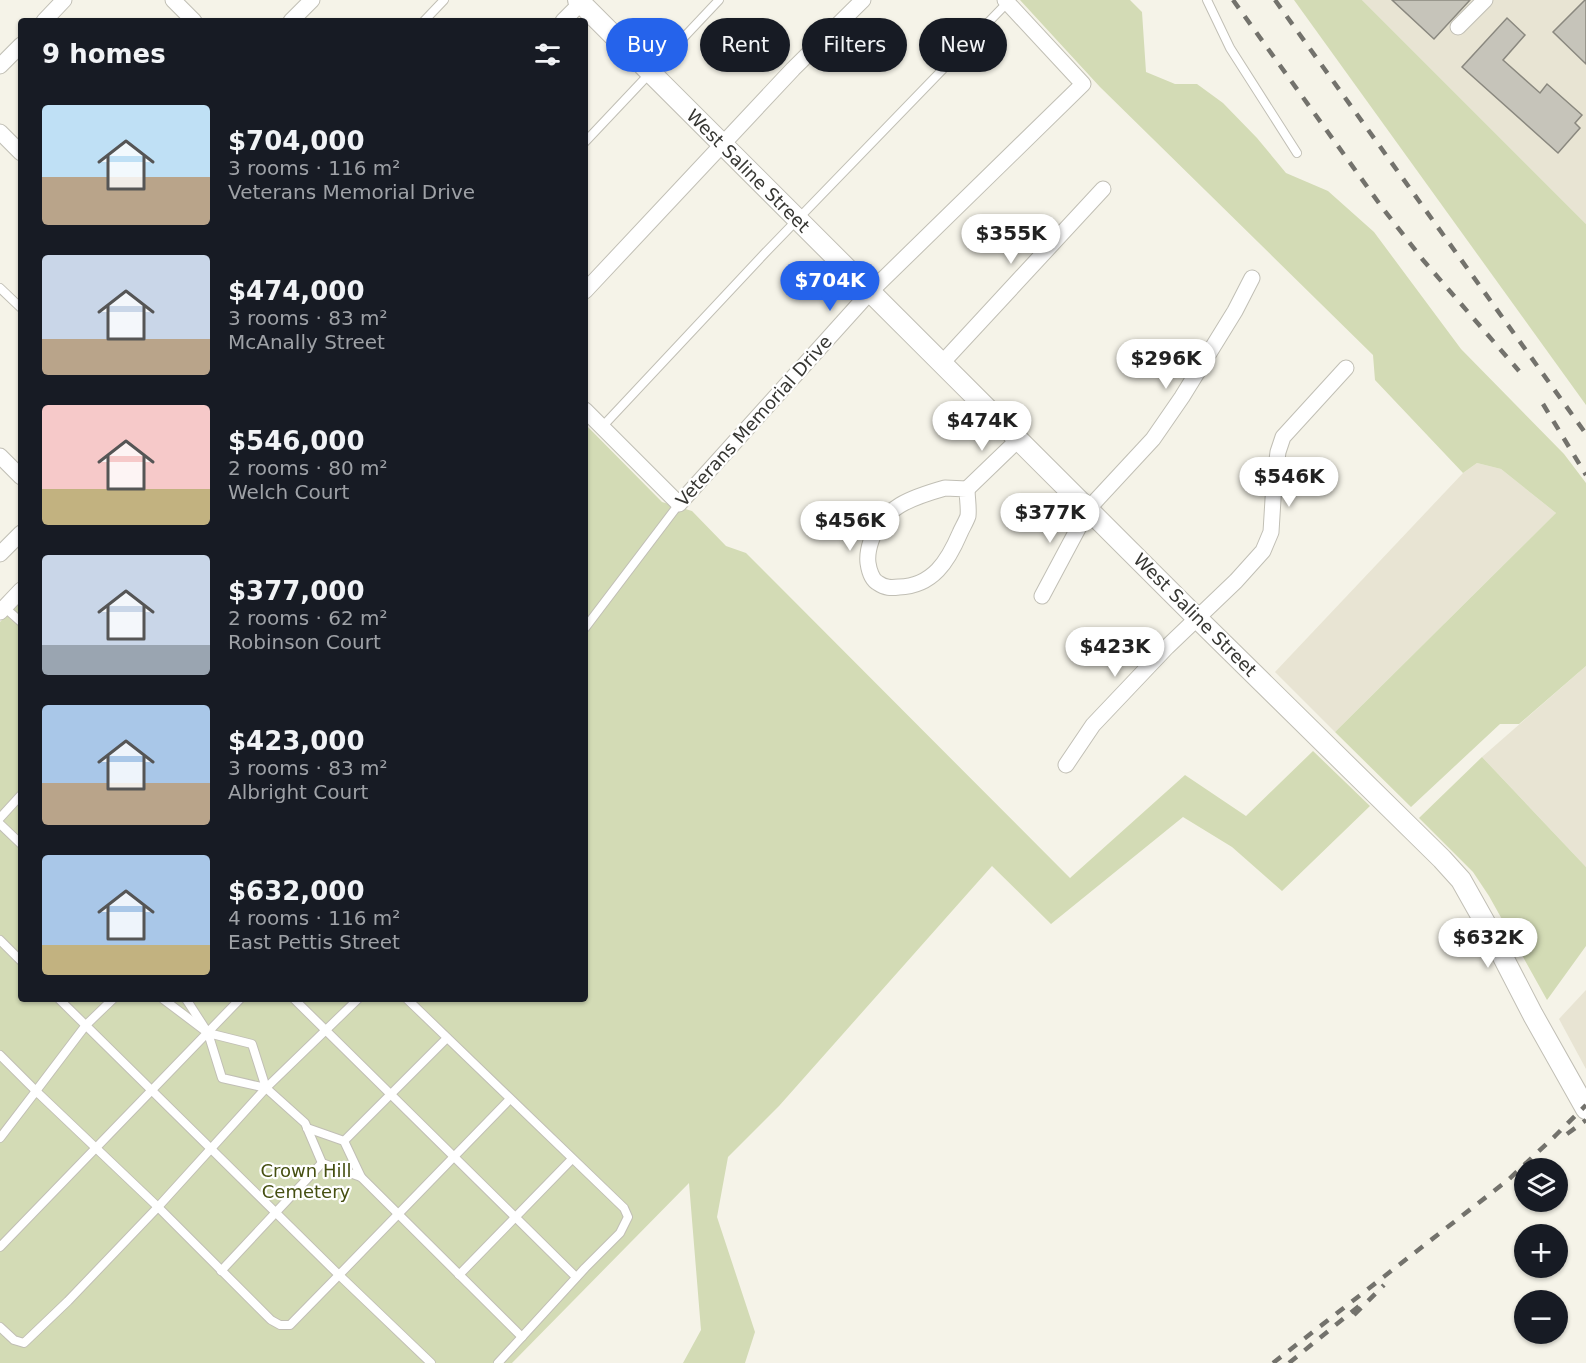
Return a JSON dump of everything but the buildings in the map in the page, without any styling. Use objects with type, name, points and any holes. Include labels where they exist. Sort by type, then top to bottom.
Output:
[{"type":"street","points":[[47,18],[64,0]]},
{"type":"street","points":[[294,18],[312,0]]},
{"type":"street","points":[[588,288],[793,69],[863,0]]},
{"type":"street","points":[[1458,27],[1485,0]]},
{"type":"street","points":[[566,18],[581,1]]},
{"type":"street","name":"West Saline Street","points":[[581,1],[606,27]]},
{"type":"street","name":"Veterans Memorial Drive","points":[[679,504],[870,292],[1083,84],[1006,1]]},
{"type":"street","points":[[180,3],[192,18]]},
{"type":"street","points":[[0,66],[18,48]]},
{"type":"street","name":"West Saline Street","points":[[650,72],[1461,880],[1586,1109]]},
{"type":"street","points":[[0,132],[18,150]]},
{"type":"street","points":[[942,363],[1103,189]]},
{"type":"street","points":[[1042,596],[1089,508],[1153,439],[1235,311],[1252,278]]},
{"type":"street","points":[[1066,765],[1093,724],[1263,551],[1271,532],[1274,483],[1278,452],[1283,436],[1346,368]]},
{"type":"street","points":[[588,413],[679,504]]},
{"type":"street","points":[[967,489],[968,516],[941,568],[927,580],[907,587],[886,588],[875,582],[869,568],[867,554],[874,530],[884,517],[917,496],[945,488],[967,489],[1019,439]]},
{"type":"street","points":[[0,456],[18,474]]},
{"type":"street","points":[[0,554],[18,535]]},
{"type":"street","points":[[2,608],[18,593]]},
{"type":"lane","points":[[427,18],[444,0]]},
{"type":"lane","points":[[688,32],[719,0]]},
{"type":"lane","points":[[1206,0],[1230,48],[1297,153]]},
{"type":"lane","points":[[602,427],[1006,1]]},
{"type":"lane","points":[[588,139],[650,72]]},
{"type":"lane","points":[[0,288],[18,305]]},
{"type":"lane","name":"Veterans Memorial Drive","points":[[588,624],[679,504]]},
{"type":"lane","points":[[2,608],[18,620]]},
{"type":"lane","points":[[0,818],[18,798]]},
{"type":"lane","points":[[0,824],[18,841]]},
{"type":"lane","points":[[0,940],[18,958]]},
{"type":"lane","points":[[62,1002],[431,1363]]},
{"type":"lane","points":[[0,1138],[86,1025],[110,1002]]},
{"type":"lane","points":[[167,1002],[208,1033],[252,1044],[266,1088]]},
{"type":"lane","points":[[188,1002],[208,1033],[222,1078],[266,1088],[305,1123],[322,1163],[361,1177]]},
{"type":"lane","points":[[0,1247],[237,1002]]},
{"type":"lane","points":[[297,1002],[576,1277]]},
{"type":"lane","points":[[0,1327],[14,1340],[24,1343],[68,1301],[158,1207],[266,1088],[355,1002]]},
{"type":"lane","points":[[410,1002],[624,1208],[628,1217],[620,1233],[576,1277],[498,1363]]},
{"type":"lane","points":[[344,1141],[447,1038]]},
{"type":"lane","points":[[0,1055],[271,1320],[290,1325],[510,1100]]},
{"type":"lane","points":[[308,1128],[344,1141],[361,1177],[522,1336]]},
{"type":"lane","points":[[459,1275],[572,1159]]},
{"type":"lane","points":[[221,1271],[322,1163]]},
{"type":"shaded area","points":[[1362,0],[1586,0],[1586,224]]},
{"type":"shaded area","points":[[1477,463],[1501,469],[1556,513],[1335,732],[1275,672],[1463,473]]},
{"type":"shaded area","points":[[1586,666],[1586,867],[1482,757]]},
{"type":"shaded area","points":[[1586,990],[1586,1069],[1559,1019]]},
{"type":"green space","points":[[1020,0],[1130,0],[1142,12],[1146,72],[1175,84],[1197,84],[1223,103],[1257,138],[1286,173],[1328,191],[1374,232],[1461,349],[1564,454],[1586,483],[1586,666],[1519,724],[1500,724],[1411,807],[1335,732],[1556,513],[1501,469],[1477,463],[1463,473],[1375,380],[1373,355],[1100,87]]},
{"type":"green space","points":[[1294,0],[1362,0],[1586,224],[1586,405]]},
{"type":"green space","name":"Crown Hill Cemetery","points":[[588,427],[662,502],[692,511],[726,546],[746,553],[1070,878],[1185,775],[1246,816],[1313,751],[1370,806],[1282,891],[1232,847],[1183,817],[1051,924],[992,866],[779,1106],[728,1157],[717,1217],[755,1332],[745,1363],[683,1363],[701,1330],[689,1183],[512,1363],[0,1363],[0,622],[18,603],[18,1002],[588,1002]]},
{"type":"green space","points":[[1482,757],[1586,867],[1586,946],[1547,1000],[1489,896],[1473,872],[1419,818]]},
{"type":"railway","points":[[1233,0],[1381,206],[1423,260],[1519,371]]},
{"type":"railway","points":[[1275,0],[1586,434]]},
{"type":"railway","points":[[1543,404],[1586,475]]},
{"type":"railway","points":[[1273,1363],[1508,1180],[1586,1105]]},
{"type":"railway","points":[[1567,1134],[1586,1120]]},
{"type":"railway","points":[[1354,1315],[1384,1285]]},
{"type":"railway","points":[[1289,1363],[1359,1306]]}]
